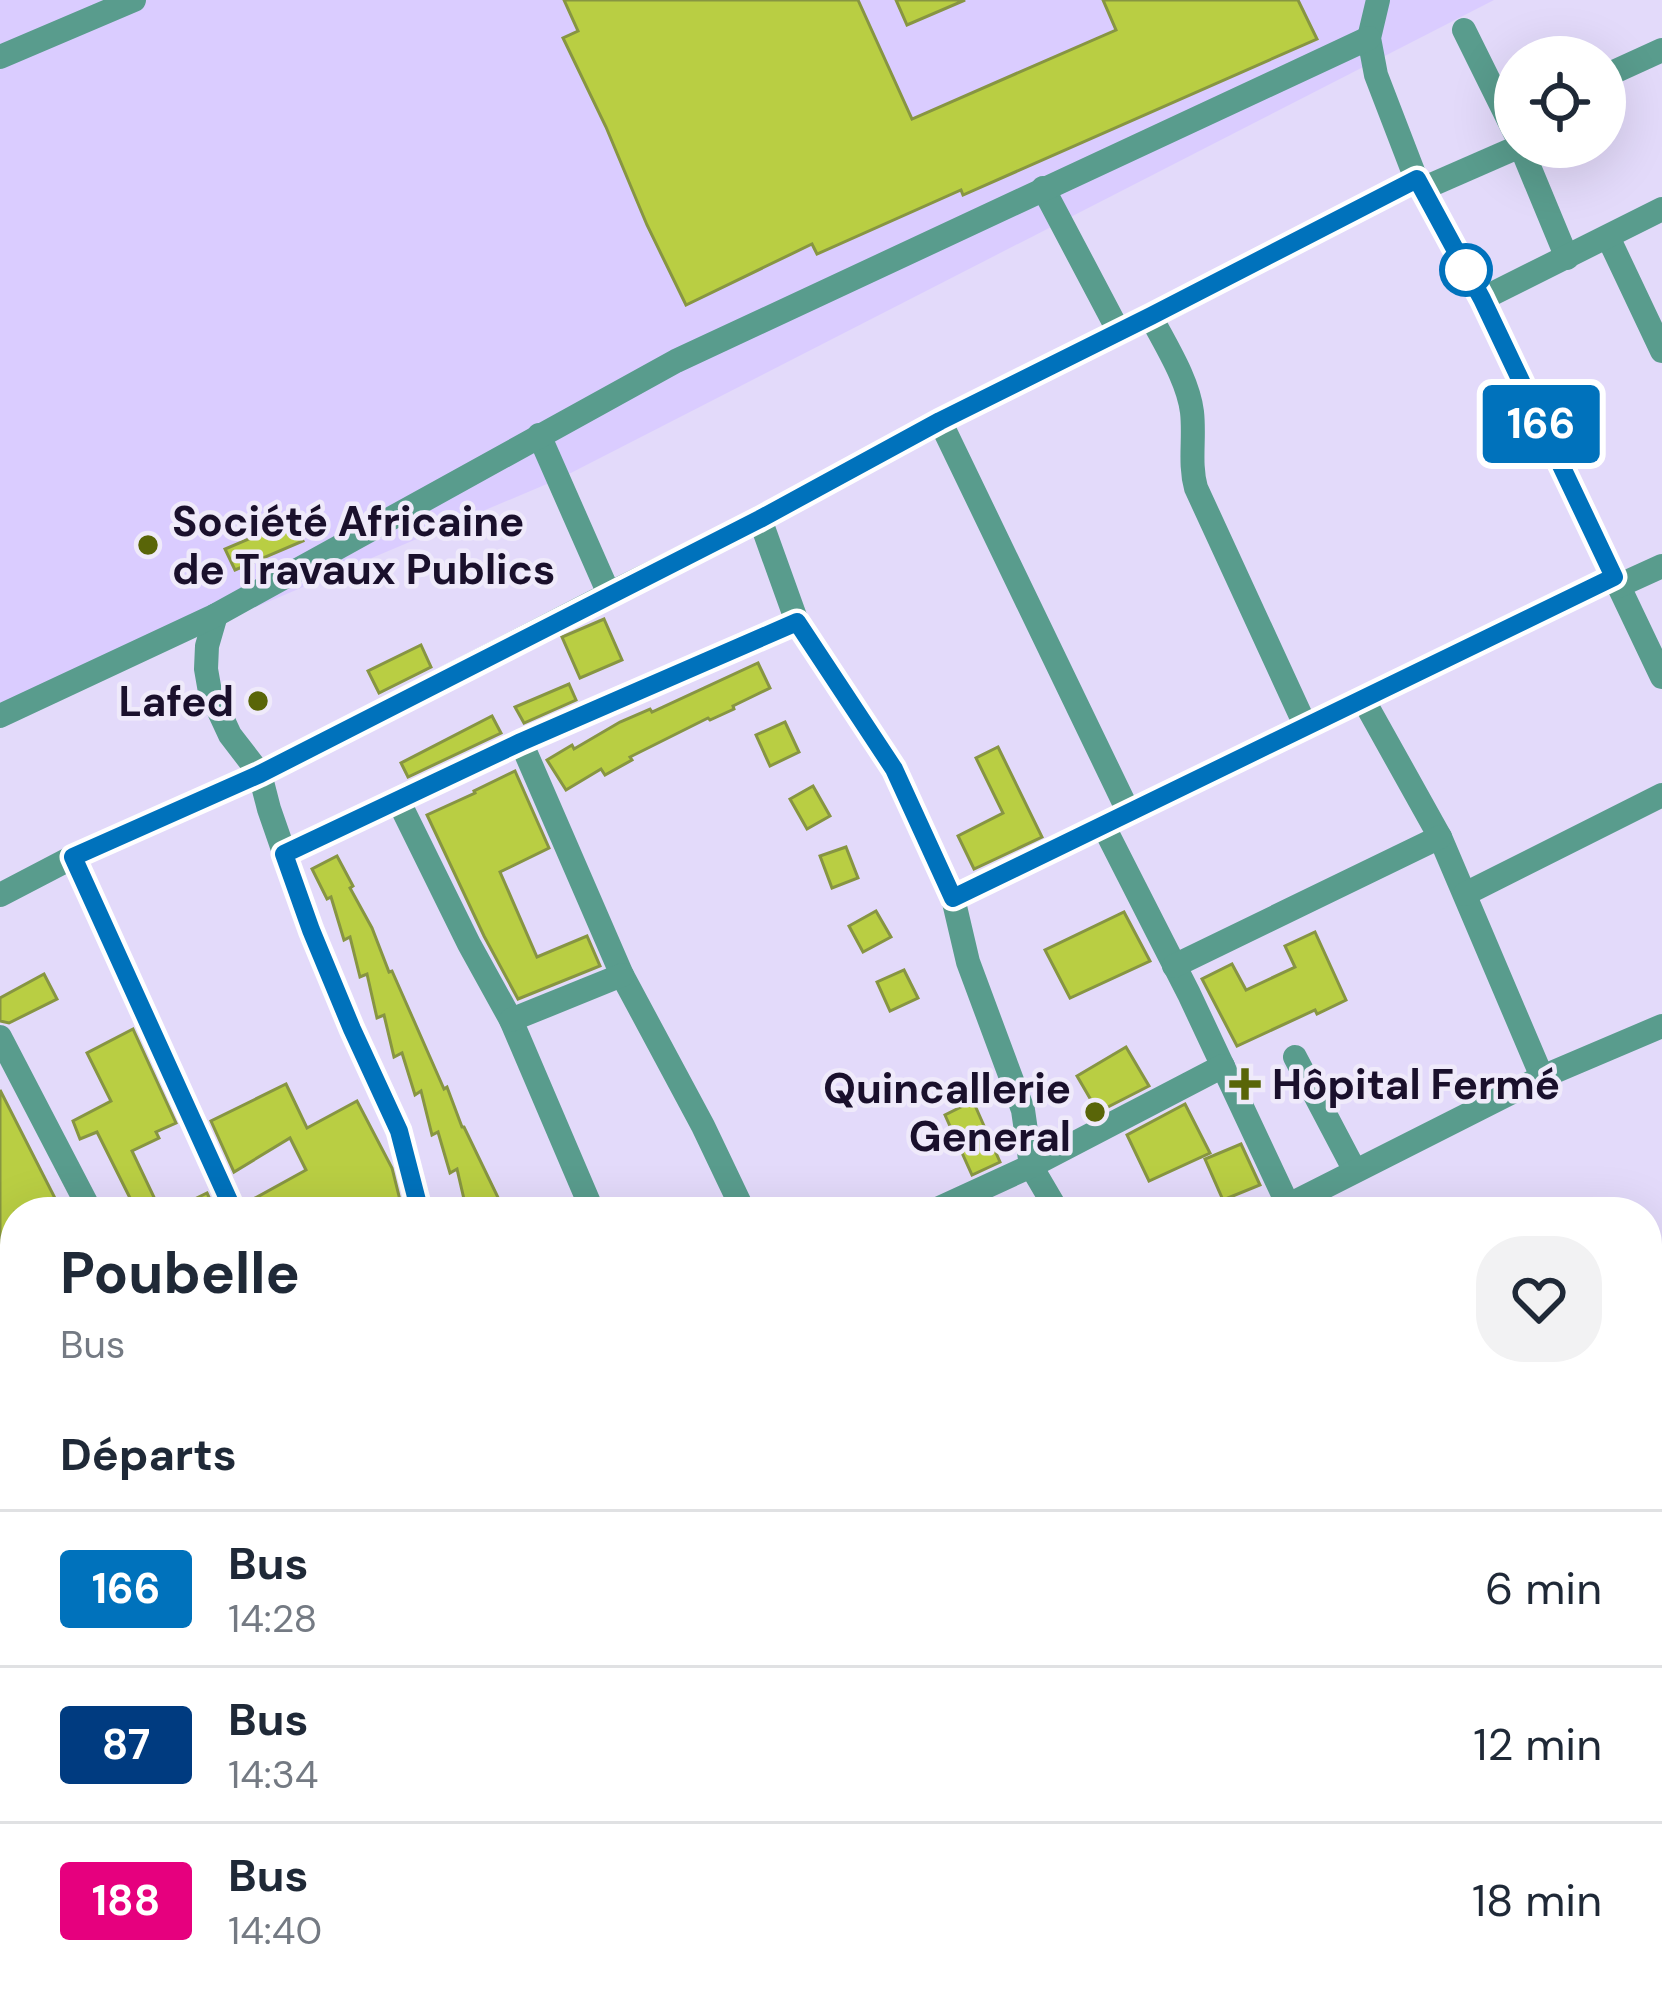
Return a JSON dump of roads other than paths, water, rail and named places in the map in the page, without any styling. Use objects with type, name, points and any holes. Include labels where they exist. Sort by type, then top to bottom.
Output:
[{"type":"street","points":[[0,57],[134,0]]},
{"type":"street","points":[[1378,0],[1370,38],[1376,75],[1419,184],[1482,299],[1662,677]]},
{"type":"street","points":[[1464,30],[1494,90]]},
{"type":"street","points":[[0,716],[216,615],[676,361],[1370,38]]},
{"type":"street","points":[[1626,66],[1662,50]]},
{"type":"street","points":[[0,895],[73,857],[260,774],[760,519],[940,421],[1494,145]]},
{"type":"street","points":[[1530,168],[1567,258]]},
{"type":"street","points":[[1043,188],[1119,332]]},
{"type":"street","points":[[1482,299],[1662,209]]},
{"type":"street","points":[[1608,237],[1662,351]]},
{"type":"street","points":[[1151,316],[1192,408],[1196,488],[1306,727]]},
{"type":"street","points":[[940,421],[1129,812]]},
{"type":"street","points":[[539,435],[609,594]]},
{"type":"street","points":[[760,519],[797,622],[894,769],[953,898],[968,962],[1023,1110],[1031,1166],[1049,1197]]},
{"type":"street","points":[[953,898],[1363,699],[1616,582],[1662,566]]},
{"type":"street","points":[[216,615],[207,646],[210,692],[230,735],[260,774],[311,930],[399,1131],[416,1197]]},
{"type":"street","points":[[284,854],[521,742],[797,622]]},
{"type":"street","points":[[1363,699],[1440,837],[1542,1077]]},
{"type":"street","points":[[521,742],[622,975],[737,1197]]},
{"type":"street","points":[[1465,894],[1662,795]]},
{"type":"street","points":[[398,800],[511,1020],[587,1197]]},
{"type":"street","points":[[1103,825],[1222,1066],[1276,1197]]},
{"type":"street","points":[[1174,966],[1440,837]]},
{"type":"street","points":[[73,857],[227,1197]]},
{"type":"street","points":[[511,1020],[622,975]]},
{"type":"street","points":[[1304,1197],[1542,1077],[1662,1026]]},
{"type":"street","points":[[0,1037],[83,1197]]},
{"type":"street","points":[[1295,1057],[1355,1171]]},
{"type":"street","points":[[964,1197],[1222,1066]]},
{"type":"place","name":"Société Africaine de Travaux Publics","points":[[148,545]]},
{"type":"place","name":"Lafed","points":[[258,701]]},
{"type":"place","name":"Hôpital Fermé","points":[[1245,1084]]},
{"type":"place","name":"Quincallerie General","points":[[1095,1112]]}]
